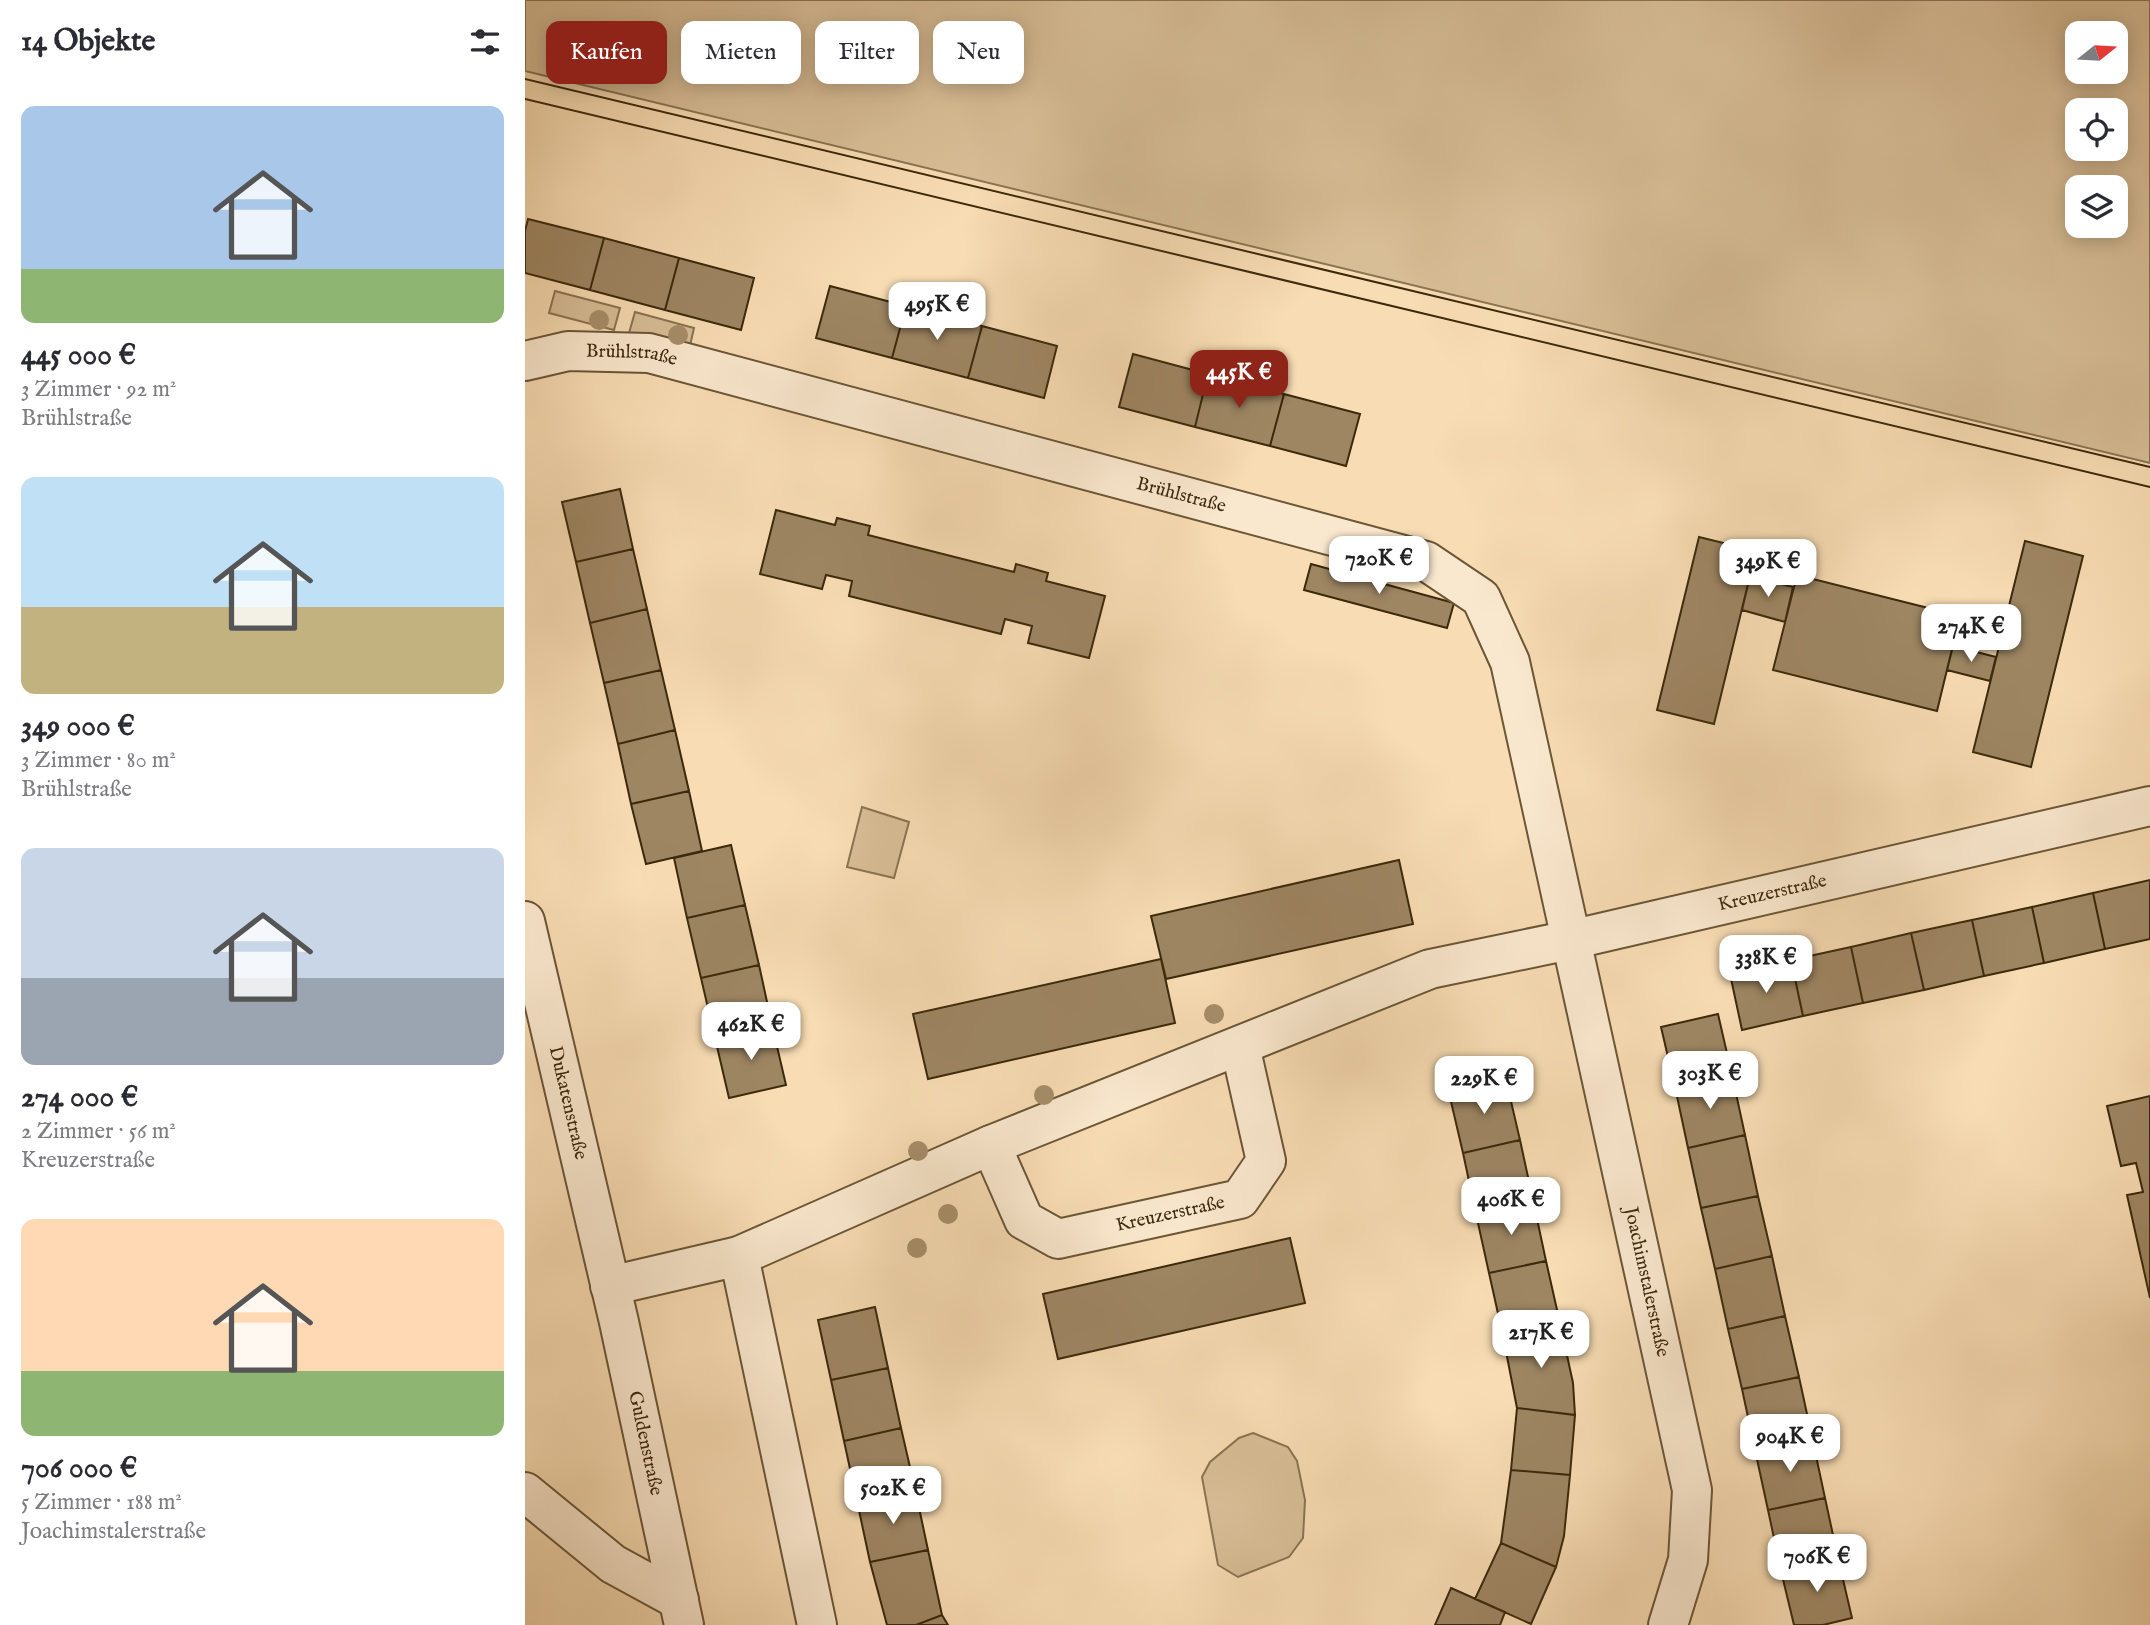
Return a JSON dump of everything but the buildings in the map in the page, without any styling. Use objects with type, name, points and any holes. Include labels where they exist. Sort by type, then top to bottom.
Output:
[{"type":"street","name":"Brühlstraße","points":[[525,361],[568,351],[649,353],[1426,561],[1481,598],[1510,662],[1570,940]]},
{"type":"street","name":"Kreuzerstraße","points":[[610,1286],[739,1256],[991,1145],[1430,968],[1570,940],[2150,806]]},
{"type":"street","name":"Dukatenstraße","points":[[525,922],[610,1286]]},
{"type":"street","name":"Joachimstalerstraße","points":[[1570,940],[1692,1490],[1688,1560],[1668,1625]]},
{"type":"street","name":"Kreuzerstraße","points":[[991,1145],[1024,1220],[1058,1239],[1240,1199],[1266,1161],[1240,1046]]},
{"type":"street","points":[[739,1256],[817,1625]]},
{"type":"street","name":"Guldenstraße","points":[[610,1286],[682,1613]]},
{"type":"street","name":"Guldenstraße","points":[[525,1492],[613,1564],[682,1613]]},
{"type":"shaded area","points":[[525,0],[2150,0],[2150,463],[579,84],[667,84],[667,21],[546,21],[546,76],[525,71]]},
{"type":"shaded area","points":[[555,291],[620,308],[614,330],[549,313]]},
{"type":"shaded area","points":[[635,312],[694,328],[689,350],[629,333]]},
{"type":"shaded area","points":[[862,807],[909,822],[894,878],[847,867]]},
{"type":"shaded area","points":[[1253,1433],[1288,1447],[1297,1461],[1305,1500],[1303,1538],[1289,1557],[1238,1577],[1218,1565],[1202,1477],[1210,1462],[1239,1438]]},
{"type":"tram line","points":[[525,79],[2150,467]]},
{"type":"tram line","points":[[525,99],[2150,487]]}]
